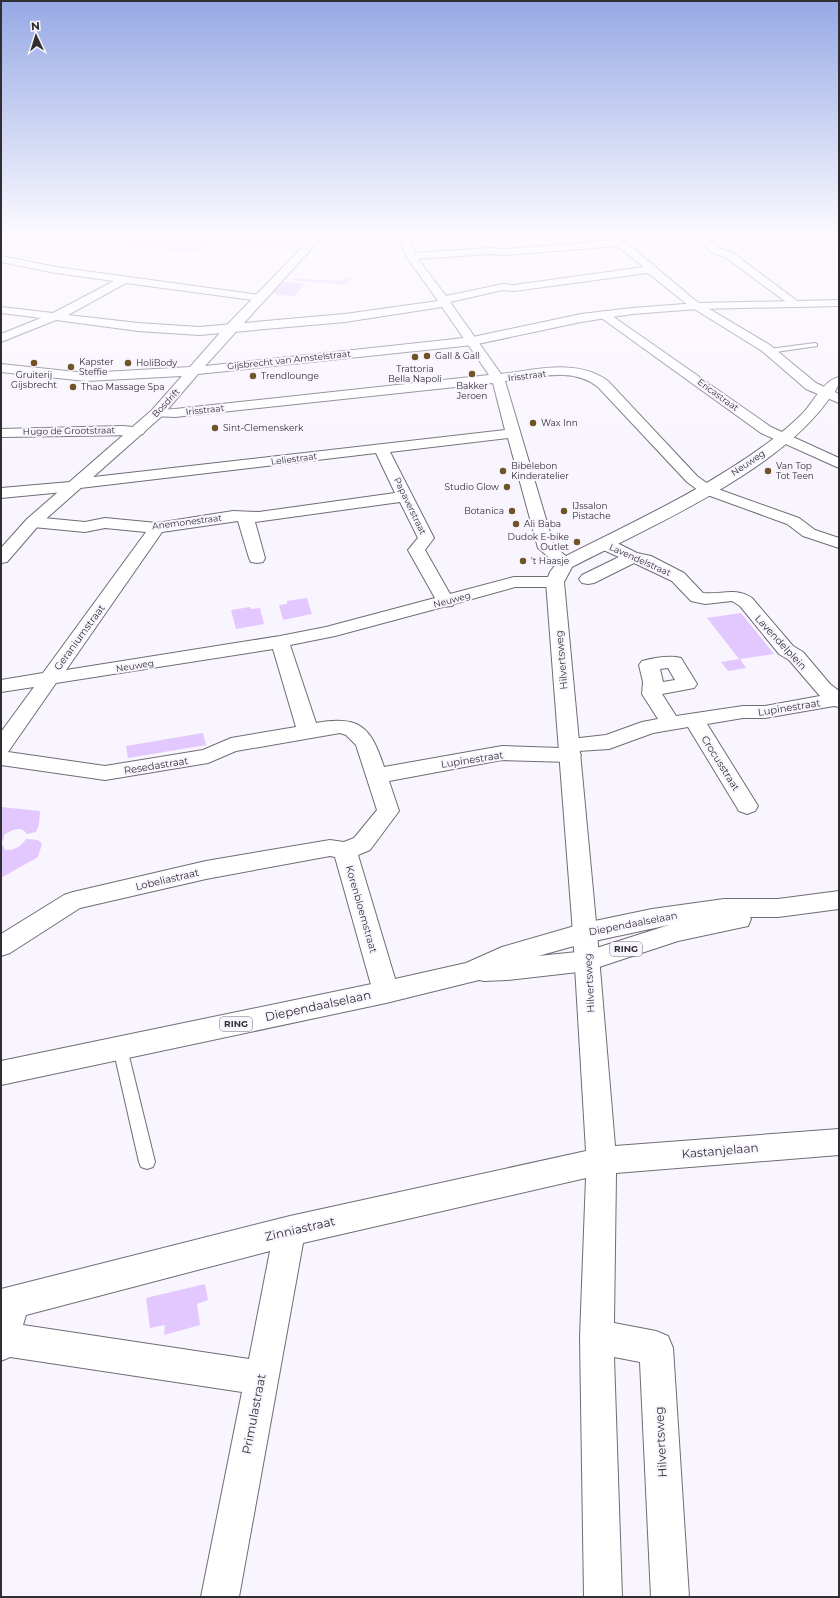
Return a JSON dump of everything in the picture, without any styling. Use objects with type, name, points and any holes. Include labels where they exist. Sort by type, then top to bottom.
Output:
[{"type":"street","points":[[1,310],[55,318],[165,330],[199,331],[346,318],[398,310]]},
{"type":"street","points":[[1,338],[55,318],[72,310]]},
{"type":"street","name":"Bosdrift","points":[[1,558],[33,522],[138,432],[157,413],[248,310]]},
{"type":"street","points":[[450,310],[473,341],[498,379],[546,548],[566,563],[559,572],[555,582]]},
{"type":"street","name":"Gijsbrecht van Amstelstraat","points":[[1,368],[86,377],[195,370],[473,341],[604,315],[661,310]]},
{"type":"street","points":[[704,310],[769,351],[811,386],[833,396]]},
{"type":"street","name":"Ericastraat","points":[[604,315],[766,430],[782,439],[839,464]]},
{"type":"street","name":"Irisstraat","points":[[157,413],[175,413],[566,371],[584,373],[595,377],[692,479],[707,490],[793,521],[809,533],[839,543]]},
{"type":"street","name":"Neuweg","points":[[566,563],[707,490],[782,439],[833,396],[832,386],[839,381]]},
{"type":"street","name":"Hugo de Grootstraat","points":[[1,433],[123,430],[138,432]]},
{"type":"street","name":"Leliestraat","points":[[1,493],[513,433]]},
{"type":"street","name":"Papaverstraat","points":[[381,449],[426,538],[416,550],[446,602]]},
{"type":"street","name":"Anemonestraat","points":[[33,522],[85,528],[105,524],[157,528],[245,516],[259,517],[406,496]]},
{"type":"street","points":[[245,516],[257,558]]},
{"type":"street","name":"Geraniumstraat","points":[[1,747],[157,528]]},
{"type":"street","name":"Lavendelstraat","points":[[605,544],[632,557],[645,560],[678,577],[693,593]]},
{"type":"street","points":[[588,579],[632,557]]},
{"type":"street","name":"Neuweg","points":[[1,686],[280,642],[328,632],[446,602],[514,582],[555,582]]},
{"type":"street","name":"Hilvertsweg","points":[[555,582],[585,933],[601,1161],[597,1337],[603,1597]]},
{"type":"street","name":"Lavendelplein","points":[[693,593],[701,599],[727,596],[740,598],[746,602],[786,650],[796,656],[835,694]]},
{"type":"street","points":[[280,642],[308,731]]},
{"type":"street","points":[[653,690],[687,684],[674,662],[647,663],[653,682],[652,694],[671,724]]},
{"type":"street","name":"Lupinestraat","points":[[376,776],[502,753],[569,750],[609,742],[649,727],[742,712],[765,712],[835,694]]},
{"type":"street","name":"Crocusstraat","points":[[694,720],[733,781],[746,806]]},
{"type":"street","name":"Korenbloemstraat","points":[[308,731],[343,726],[351,728],[366,744],[388,811],[362,844],[345,851],[386,992]]},
{"type":"street","name":"Resedastraat","points":[[1,758],[106,773],[208,756],[231,745],[308,731]]},
{"type":"street","name":"Lobeliastraat","points":[[1,946],[73,901],[206,870],[330,848],[345,851]]},
{"type":"street","name":"Diependaalselaan","points":[[471,972],[502,957],[585,933],[652,918],[716,909],[778,908],[839,900]]},
{"type":"street","name":"Diependaalselaan","points":[[1,1073],[386,992],[471,972],[507,970],[587,961],[677,932],[728,922],[778,908]]},
{"type":"street","name":"Kastanjelaan","points":[[601,1161],[839,1142]]},
{"type":"street","name":"Zinniastraat","points":[[7,1303],[290,1231],[601,1161]]},
{"type":"street","name":"Primulastraat","points":[[220,1597],[290,1231]]},
{"type":"street","points":[[7,1303],[2,1341],[261,1378]]},
{"type":"street","name":"Hilvertsweg","points":[[597,1337],[656,1348],[670,1597]]},
{"type":"lane","points":[[769,351],[816,344]]},
{"type":"lane","points":[[120,1048],[147,1162]]},
{"type":"shaded area","points":[[307,598],[312,614],[283,620],[279,605],[287,604],[287,601]]},
{"type":"shaded area","points":[[250,607],[251,609],[260,608],[264,624],[236,629],[231,610]]},
{"type":"shaded area","points":[[741,613],[774,654],[740,659],[746,668],[728,671],[721,662],[739,659],[707,618]]},
{"type":"shaded area","points":[[203,733],[206,745],[128,758],[126,746]]},
{"type":"shaded area","points":[[1,807],[40,811],[39,824],[36,832],[27,834],[25,831],[16,829],[4,835],[3,841],[1,841]]},
{"type":"shaded area","points":[[26,839],[38,840],[42,844],[38,857],[1,878],[1,845],[3,845],[5,850],[17,848]]},
{"type":"shaded area","points":[[205,1284],[208,1300],[197,1304],[200,1325],[164,1335],[165,1325],[150,1328],[146,1298]]},
{"type":"place","name":"Gall & Gall","points":[[427,356]]},
{"type":"place","name":"Trattoria Bella Napoli","points":[[415,357]]},
{"type":"place","name":"Gruiterij Gijsbrecht","points":[[34,363]]},
{"type":"place","name":"HoliBody","points":[[128,363]]},
{"type":"place","name":"Kapster Steffie","points":[[71,367]]},
{"type":"place","name":"Bakker Jeroen","points":[[472,374]]},
{"type":"place","name":"Trendlounge","points":[[253,376]]},
{"type":"place","name":"Thao Massage Spa","points":[[73,387]]},
{"type":"place","name":"Wax Inn","points":[[533,423]]},
{"type":"place","name":"Sint-Clemenskerk","points":[[215,428]]},
{"type":"place","name":"Bibelebon Kinderatelier","points":[[503,471]]},
{"type":"place","name":"Van Top Tot Teen","points":[[768,471]]},
{"type":"place","name":"Studio Glow","points":[[507,487]]},
{"type":"place","name":"Botanica","points":[[512,511]]},
{"type":"place","name":"IJssalon Pistache","points":[[564,511]]},
{"type":"place","name":"Ali Baba","points":[[516,524]]},
{"type":"place","name":"Dudok E-bike Outlet","points":[[577,542]]},
{"type":"place","name":"'t Haasje","points":[[523,561]]}]
